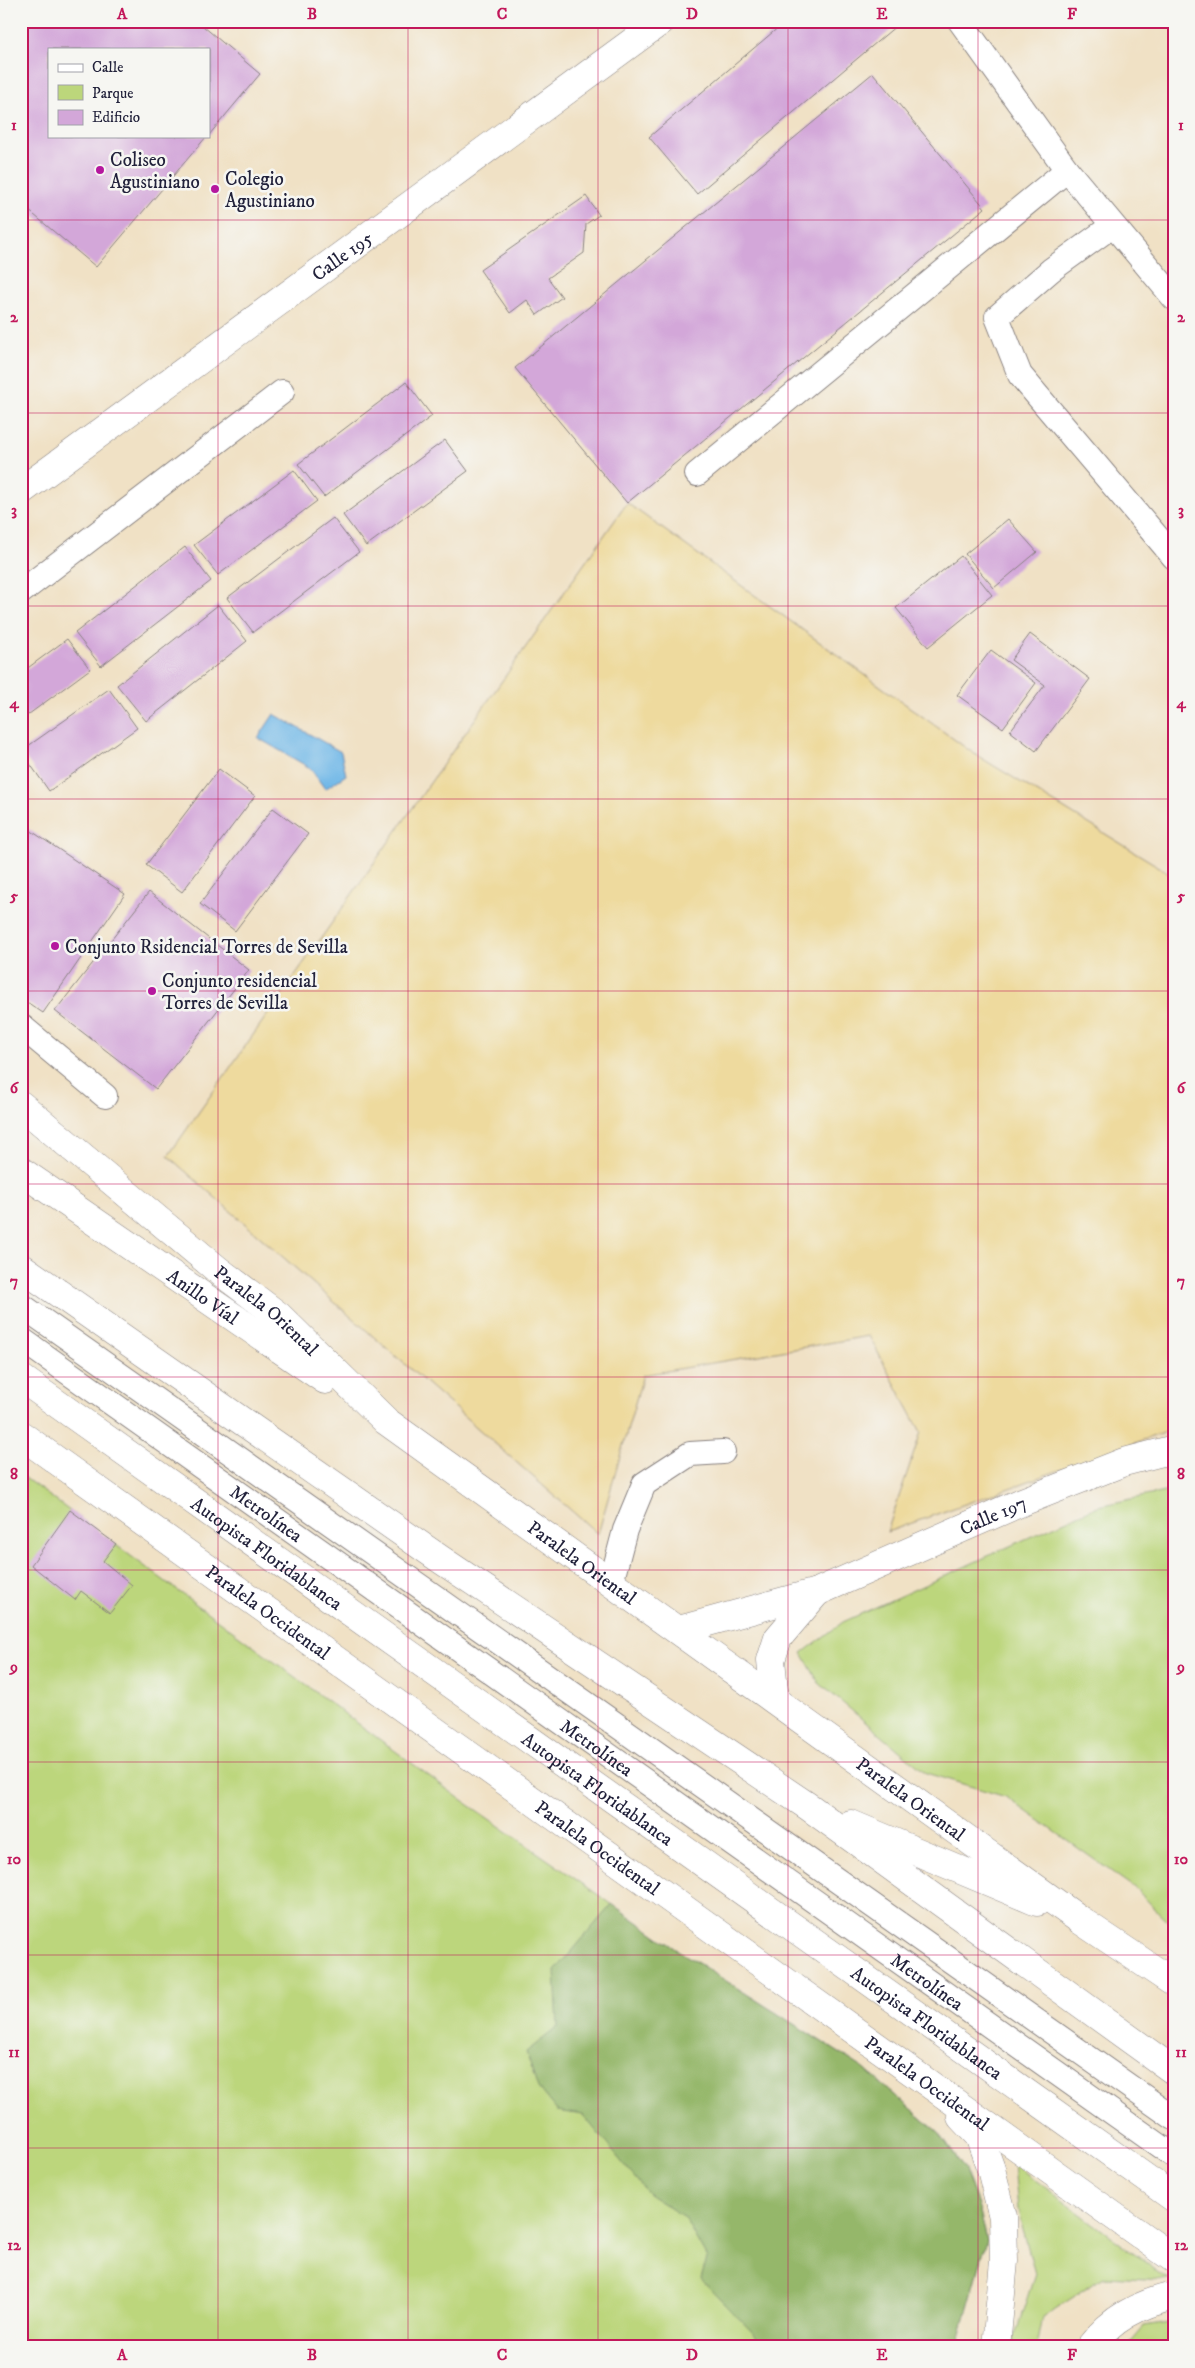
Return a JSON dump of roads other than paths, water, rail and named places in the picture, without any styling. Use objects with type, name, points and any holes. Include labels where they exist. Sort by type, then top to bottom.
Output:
[{"type":"main road","name":"Calle 195","points":[[21,491],[661,21]]},
{"type":"main road","name":"Paralela Oriental","points":[[21,1105],[218,1270],[279,1316],[386,1422],[679,1630],[1080,1920],[1174,1983]]},
{"type":"main road","name":"Anillo Víal","points":[[21,1171],[386,1422]]},
{"type":"main road","points":[[21,1267],[440,1559],[809,1807],[1174,2071]]},
{"type":"main road","name":"Autopista Floridablanca","points":[[21,1378],[1174,2198]]},
{"type":"main road","name":"Paralela Occidental","points":[[21,1435],[1174,2259]]},
{"type":"main road","name":"Calle 197","points":[[679,1630],[817,1592],[1022,1502],[1124,1462],[1174,1449]]},
{"type":"main road","name":"Calle 197","points":[[775,1700],[771,1660],[778,1638],[817,1592]]},
{"type":"main road","points":[[809,1807],[1080,1920]]},
{"type":"main road","points":[[936,2090],[979,2136],[997,2191],[1003,2217],[1004,2240],[996,2347]]},
{"type":"main road","points":[[1090,2347],[1101,2332],[1123,2314],[1150,2301],[1174,2296]]},
{"type":"lane","points":[[960,21],[1067,170],[1174,298]]},
{"type":"lane","points":[[697,474],[1067,170]]},
{"type":"lane","points":[[1112,226],[1051,270],[997,317],[1020,375],[1174,557]]},
{"type":"lane","points":[[21,592],[282,392]]},
{"type":"lane","points":[[21,1026],[105,1096]]},
{"type":"lane","name":"Metrolínea","points":[[21,1305],[1174,2118]]},
{"type":"lane","name":"Metrolínea","points":[[21,1339],[1174,2156]]},
{"type":"lane","points":[[611,1583],[625,1530],[644,1484],[690,1454],[723,1452]]},
{"type":"water","points":[[274,714],[341,752],[346,775],[325,789],[310,768],[258,738]]},
{"type":"place","name":"Coliseo Agustiniano","points":[[100,170]]},
{"type":"place","name":"Colegio Agustiniano","points":[[215,189]]},
{"type":"place","name":"Conjunto Rsidencial Torres de Sevilla","points":[[55,946]]},
{"type":"place","name":"Conjunto residencial Torres de Sevilla","points":[[152,991]]}]
